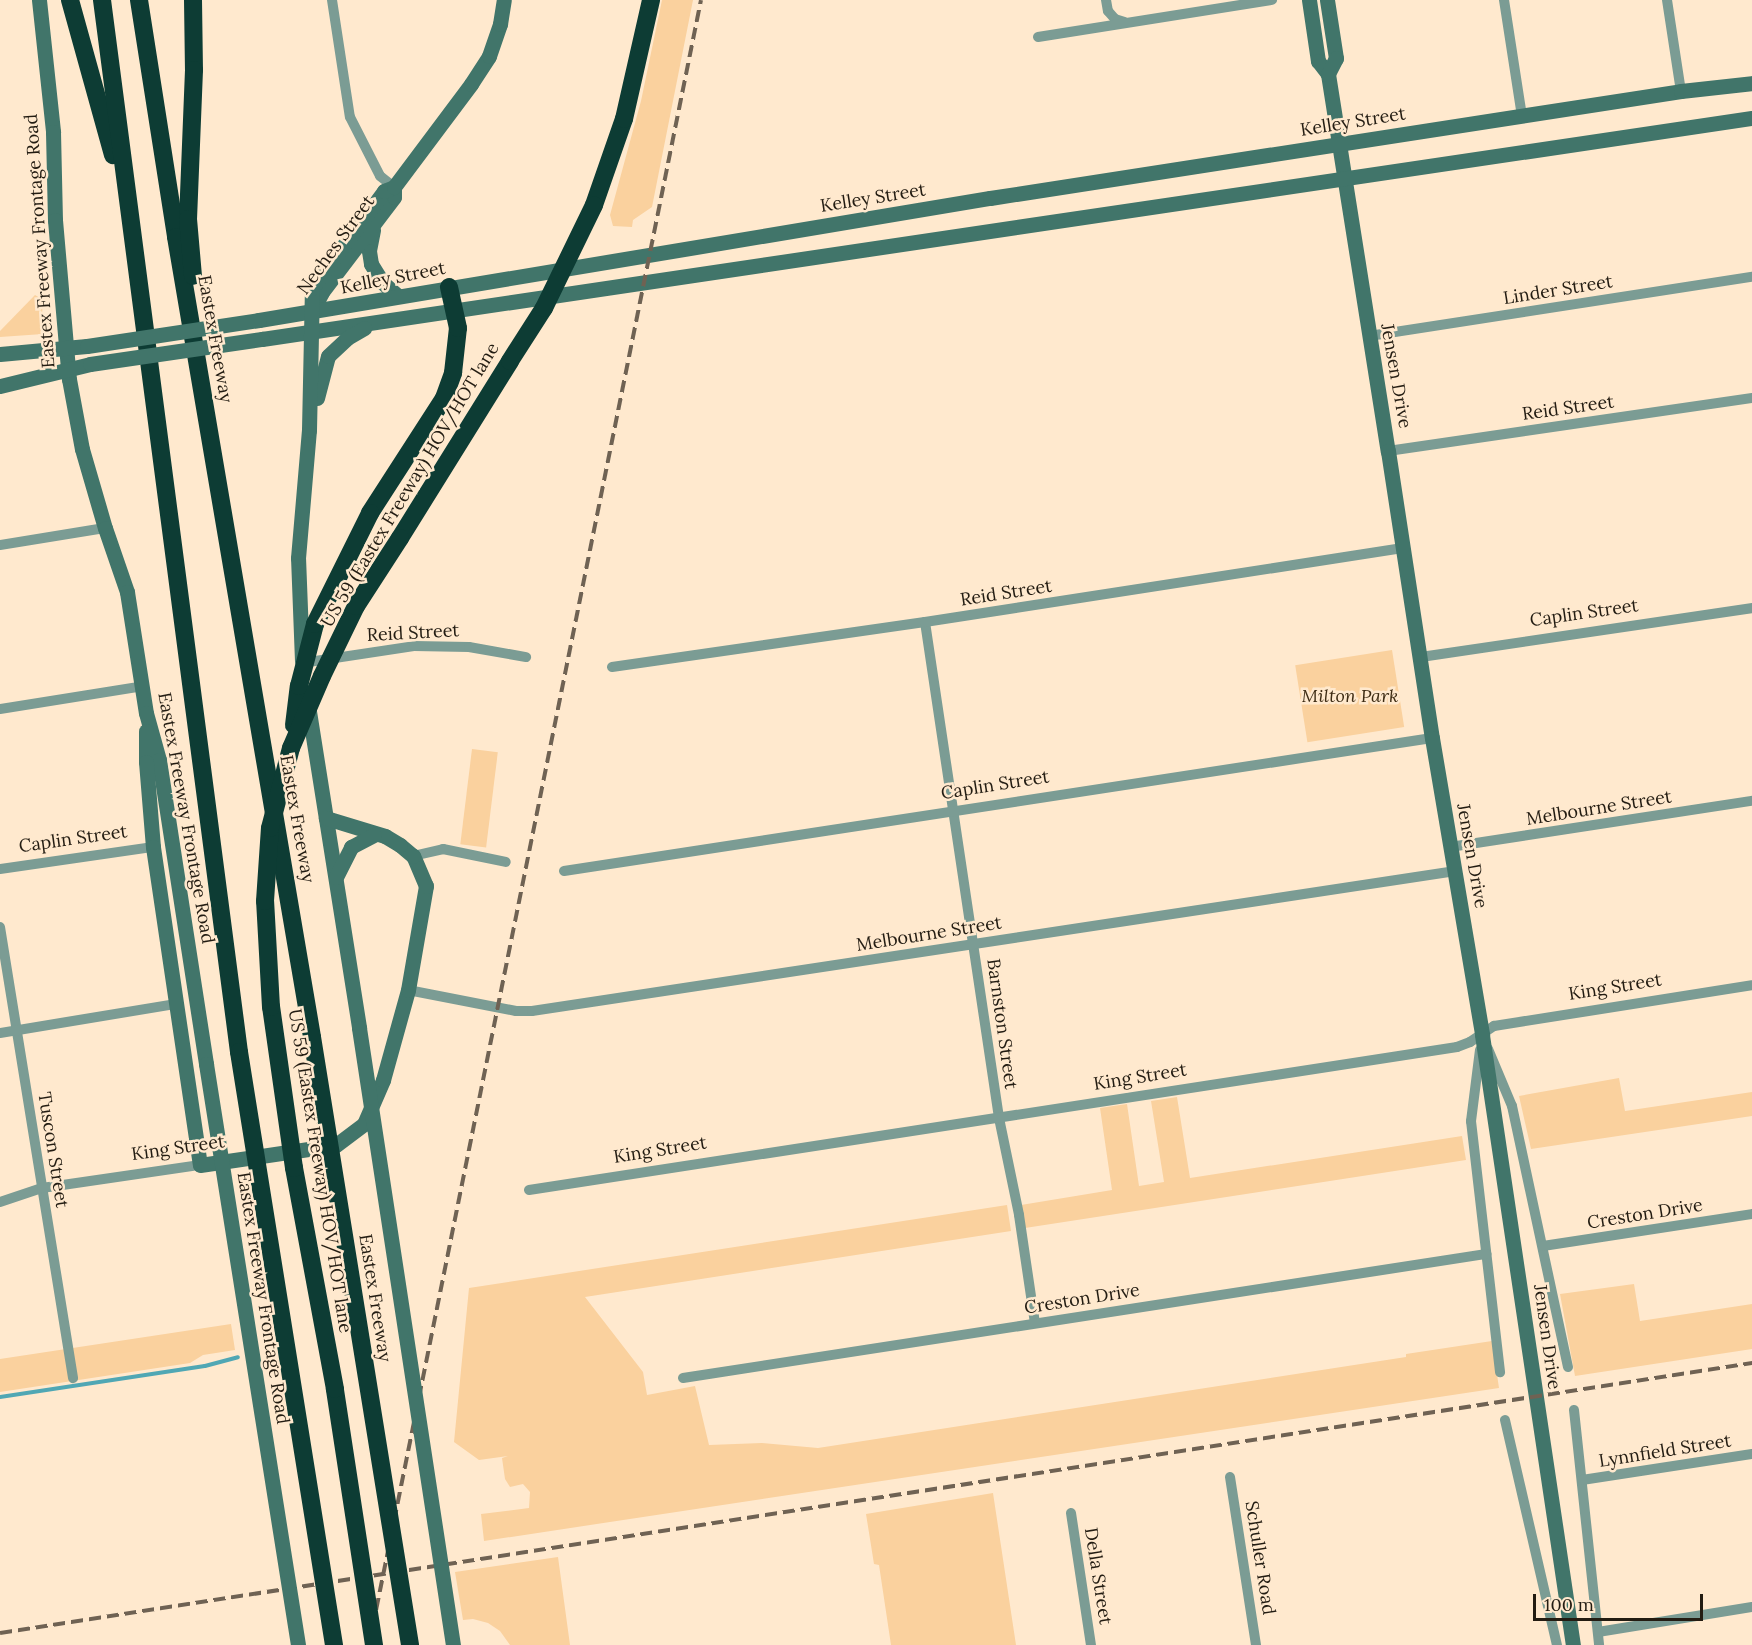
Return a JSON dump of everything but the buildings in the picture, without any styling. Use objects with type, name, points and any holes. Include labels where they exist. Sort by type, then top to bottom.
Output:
[{"type":"highway","points":[[69,0],[133,223]]},
{"type":"highway","points":[[102,0],[133,223],[239,1052],[334,1645]]},
{"type":"highway","name":"Eastex Freeway","points":[[139,0],[176,237],[312,1037],[410,1645]]},
{"type":"highway","points":[[193,0],[194,70],[188,219],[202,385]]},
{"type":"highway","name":"US 59 (Eastex Freeway) HOV/HOT lane","points":[[374,1645],[335,1389],[294,1168],[271,1007],[265,901],[270,828],[291,748],[356,606],[544,308],[594,205],[624,118],[651,0]]},
{"type":"highway","points":[[291,748],[299,686],[315,624],[370,513],[444,398],[453,373],[457,351],[455,311],[449,287]]},
{"type":"main road","name":"Eastex Freeway Frontage Road","points":[[39,0],[53,132],[58,258],[68,371],[82,449],[127,592],[146,713],[159,760],[298,1645]]},
{"type":"main road","name":"Neches Street","points":[[310,313],[312,288],[384,191],[394,187],[471,84],[489,56],[500,24],[504,0]]},
{"type":"main road","name":"Jensen Drive","points":[[1309,0],[1318,61],[1328,74],[1389,451],[1432,738],[1482,1035],[1573,1645]]},
{"type":"main road","name":"Jensen Drive","points":[[1327,0],[1336,58],[1328,74]]},
{"type":"main road","name":"Kelley Street","points":[[0,354],[87,346],[310,313],[449,287],[1339,144],[1681,91],[1752,83]]},
{"type":"main road","points":[[0,386],[90,364],[1752,118]]},
{"type":"main road","name":"Neches Street","points":[[310,313],[322,292],[394,197],[394,187]]},
{"type":"main road","points":[[375,225],[369,251],[371,264],[383,283],[398,296]]},
{"type":"main road","points":[[310,313],[309,430],[298,558],[302,663],[453,1645]]},
{"type":"main road","points":[[309,430],[328,356],[348,338],[369,324]]},
{"type":"main road","points":[[146,713],[146,762],[153,847],[200,1165]]},
{"type":"main road","points":[[326,818],[374,835],[385,836],[413,856]]},
{"type":"main road","points":[[336,878],[351,848],[374,835]]},
{"type":"main road","name":"King Street","points":[[200,1165],[336,1145],[364,1124],[382,1080],[408,990],[426,886],[413,856]]},
{"type":"street","points":[[332,0],[350,117],[380,176],[394,187]]},
{"type":"street","points":[[1106,0],[1108,11],[1115,19],[1129,23]]},
{"type":"street","points":[[1038,37],[1272,0]]},
{"type":"street","points":[[1504,0],[1522,116]]},
{"type":"street","points":[[1667,0],[1681,91]]},
{"type":"street","name":"Linder Street","points":[[1369,336],[1752,277]]},
{"type":"street","name":"Reid Street","points":[[1389,451],[1752,398]]},
{"type":"street","points":[[0,545],[105,528]]},
{"type":"street","name":"Reid Street","points":[[612,667],[925,622],[1404,548]]},
{"type":"street","name":"Caplin Street","points":[[1421,657],[1752,608]]},
{"type":"street","name":"Barnston Street","points":[[925,622],[999,1118],[1018,1215],[1035,1323]]},
{"type":"street","name":"Reid Street","points":[[302,663],[369,651],[435,646],[470,647],[526,657]]},
{"type":"street","points":[[0,709],[143,686]]},
{"type":"street","name":"Caplin Street","points":[[564,871],[1432,738]]},
{"type":"street","name":"Melbourne Street","points":[[1450,847],[1752,801]]},
{"type":"street","name":"Caplin Street","points":[[0,869],[153,847]]},
{"type":"street","points":[[413,856],[443,849],[506,862]]},
{"type":"street","name":"Melbourne Street","points":[[408,990],[516,1011],[532,1011],[1455,871]]},
{"type":"street","name":"Tuscon Street","points":[[0,927],[73,1378]]},
{"type":"street","name":"King Street","points":[[529,1190],[1457,1047],[1482,1035],[1494,1026],[1752,985]]},
{"type":"street","points":[[0,1033],[176,1004]]},
{"type":"street","points":[[1482,1035],[1512,1106],[1568,1367]]},
{"type":"street","points":[[1482,1035],[1471,1121],[1500,1372]]},
{"type":"street","name":"King Street","points":[[0,1202],[42,1188],[200,1165]]},
{"type":"street","name":"Creston Drive","points":[[1543,1246],[1752,1214]]},
{"type":"street","name":"Creston Drive","points":[[683,1378],[1486,1254]]},
{"type":"street","points":[[1574,1410],[1599,1645]]},
{"type":"street","points":[[1505,1420],[1557,1645]]},
{"type":"street","name":"Lynnfield Street","points":[[1582,1480],[1752,1455]]},
{"type":"street","name":"Schuller Road","points":[[1230,1476],[1256,1645]]},
{"type":"street","name":"Della Street","points":[[1071,1513],[1091,1645]]},
{"type":"street","points":[[1598,1632],[1752,1607]]},
{"type":"green space","points":[[662,0],[693,0],[652,207],[633,220],[632,227],[613,226],[610,215],[641,101]]},
{"type":"green space","points":[[35,295],[42,299],[43,334],[0,337],[0,331]]},
{"type":"green space","name":"Milton Park","points":[[1392,650],[1404,727],[1307,742],[1295,665]]},
{"type":"green space","points":[[472,749],[498,752],[486,847],[460,844]]},
{"type":"green space","points":[[1619,1078],[1625,1111],[1752,1092],[1752,1116],[1531,1149],[1519,1096]]},
{"type":"green space","points":[[1177,1097],[1190,1178],[1462,1136],[1466,1160],[1025,1228],[1021,1205],[1112,1190],[1100,1108],[1127,1104],[1139,1186],[1164,1182],[1151,1101]]},
{"type":"green space","points":[[1007,1205],[1011,1231],[585,1297],[643,1372],[647,1395],[695,1386],[709,1445],[762,1443],[818,1448],[1406,1357],[1406,1354],[1492,1341],[1499,1388],[484,1541],[481,1514],[529,1508],[530,1492],[523,1484],[510,1487],[505,1479],[502,1458],[508,1456],[479,1460],[454,1442],[469,1288]]},
{"type":"green space","points":[[1634,1284],[1640,1321],[1752,1304],[1752,1349],[1575,1376],[1560,1294]]},
{"type":"green space","points":[[231,1324],[235,1350],[203,1355],[190,1363],[0,1392],[0,1359]]},
{"type":"green space","points":[[993,1493],[1016,1645],[891,1645],[879,1565],[874,1564],[866,1514]]},
{"type":"green space","points":[[558,1557],[570,1645],[510,1645],[500,1631],[488,1623],[473,1619],[463,1620],[455,1572]]},
{"type":"waterway","points":[[0,1397],[205,1366],[238,1357]]},
{"type":"railway","points":[[369,1645],[701,0]]},
{"type":"railway","points":[[0,1633],[1752,1363]]}]
